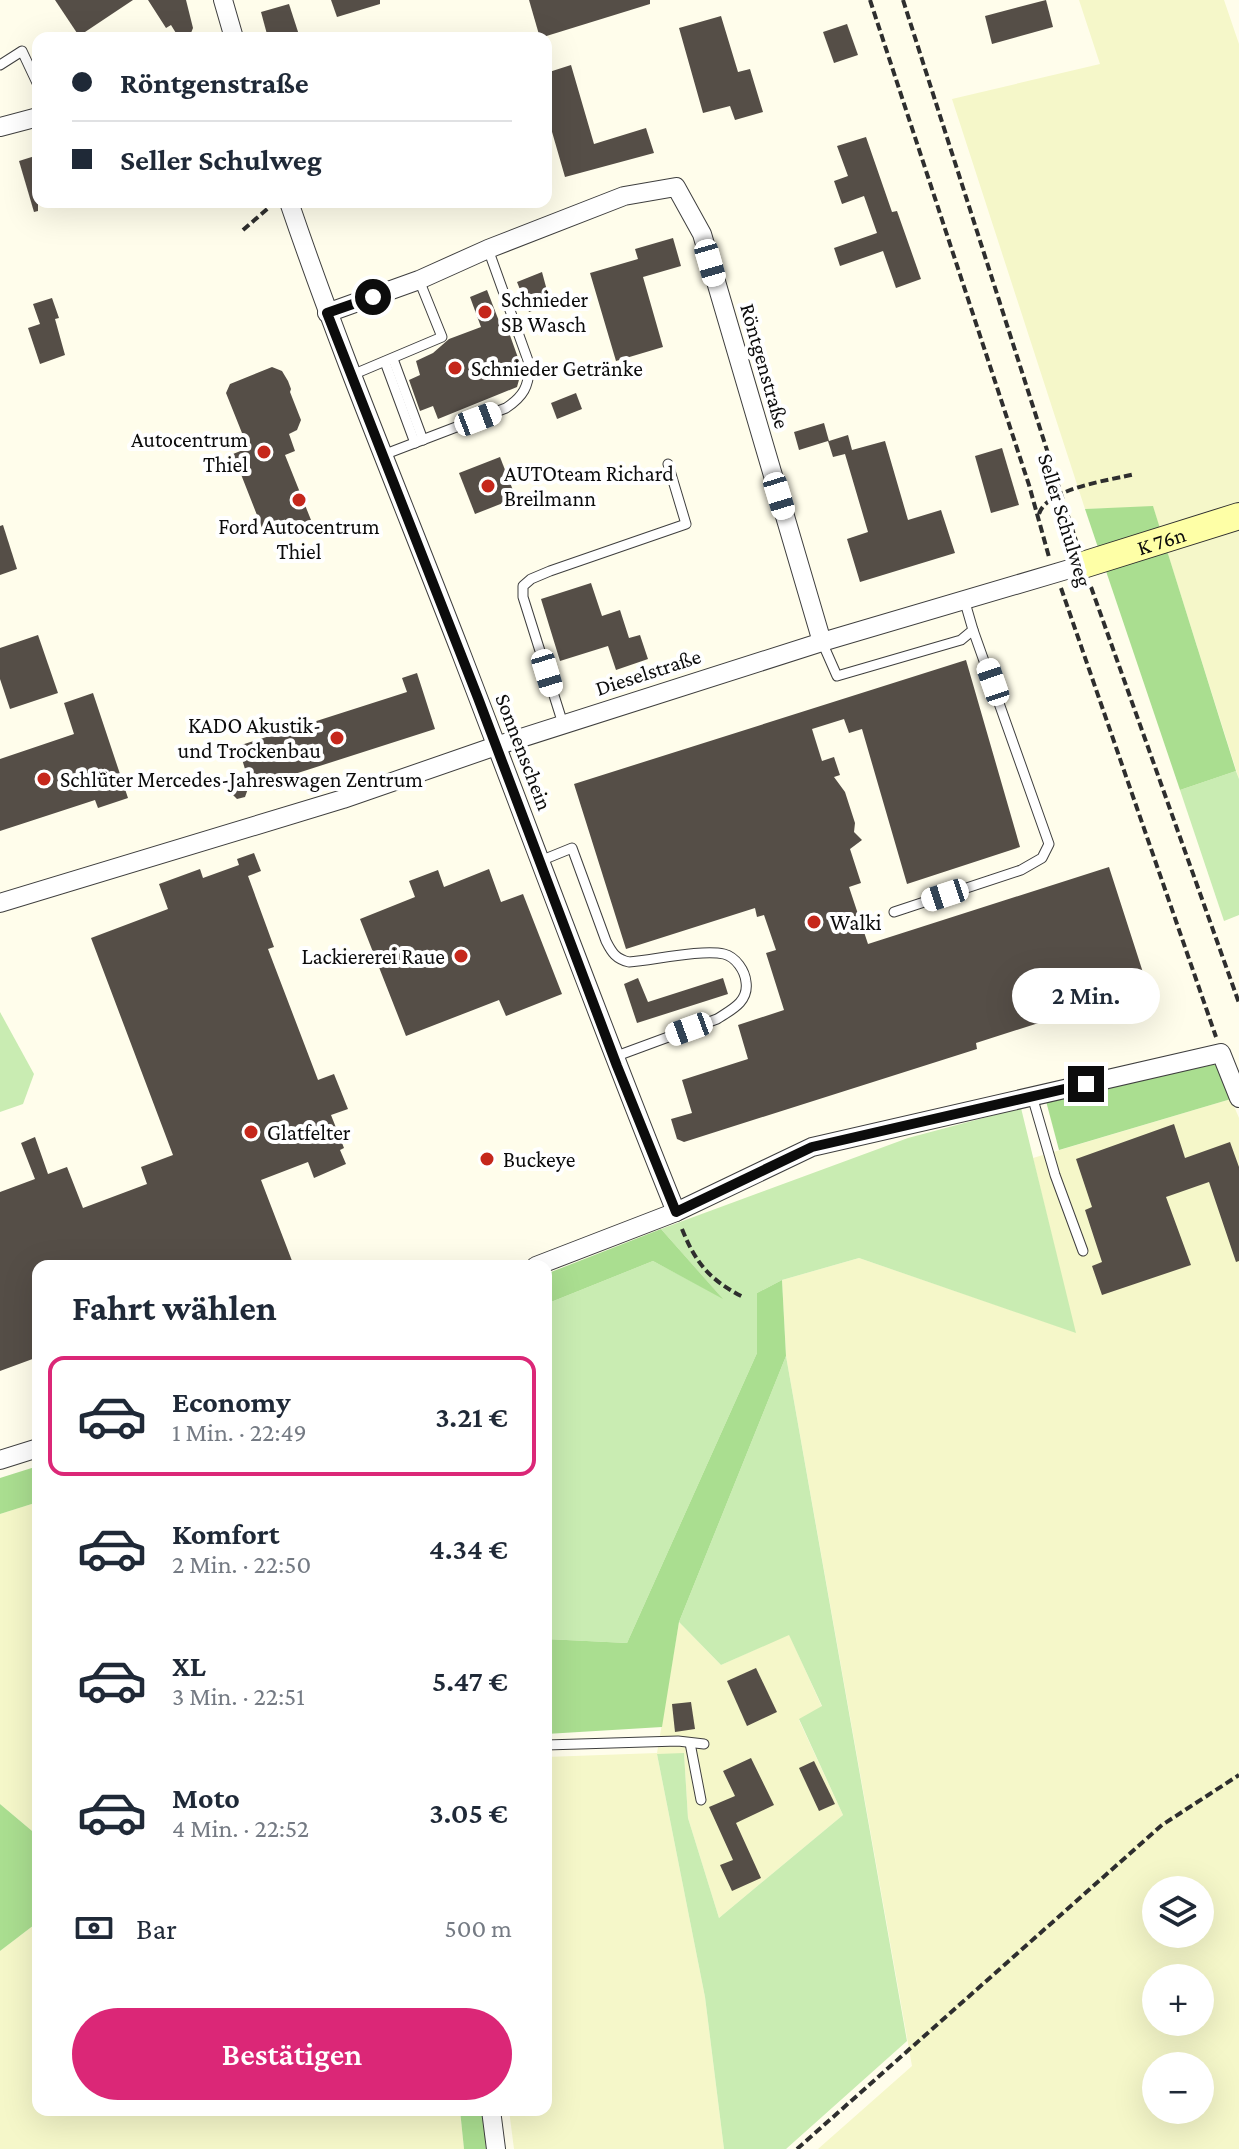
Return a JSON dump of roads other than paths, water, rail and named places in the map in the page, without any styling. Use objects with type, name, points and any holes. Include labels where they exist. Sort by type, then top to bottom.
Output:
[{"type":"street","points":[[223,0],[232,32]]},
{"type":"street","points":[[0,127],[32,119]]},
{"type":"street","name":"Röntgenstraße","points":[[327,313],[419,280],[488,249],[624,196],[676,187],[702,234],[822,642]]},
{"type":"street","name":"Sonnenschein","points":[[291,208],[327,313],[676,1212]]},
{"type":"street","name":"K 76n","points":[[1083,565],[1239,516]]},
{"type":"street","name":"Dieselstraße","points":[[0,903],[343,799],[563,724],[822,642],[1083,565]]},
{"type":"street","points":[[552,1260],[676,1212],[812,1147],[1221,1053],[1239,1098]]},
{"type":"street","points":[[0,1460],[32,1450]]},
{"type":"street","points":[[492,2116],[496,2149]]},
{"type":"lane","points":[[0,65],[22,51],[32,72]]},
{"type":"lane","points":[[383,455],[506,408],[521,398],[529,385],[527,356],[488,249]]},
{"type":"lane","points":[[352,375],[442,337],[419,280]]},
{"type":"lane","points":[[389,360],[419,442]]},
{"type":"lane","points":[[563,724],[523,597],[523,586],[550,571],[686,524],[668,464]]},
{"type":"lane","points":[[894,912],[1021,870],[1042,858],[1049,844],[964,599]]},
{"type":"lane","points":[[822,642],[837,676],[961,640],[973,630]]},
{"type":"lane","points":[[540,861],[572,848],[606,941],[621,961],[727,954],[740,965],[746,979],[747,991],[742,1001],[717,1019],[614,1057]]},
{"type":"lane","points":[[1032,1096],[1055,1175],[1083,1251]]},
{"type":"lane","points":[[690,1743],[701,1800]]},
{"type":"lane","points":[[552,1745],[704,1744]]},
{"type":"place","name":"Schnieder SB Wasch","points":[[485,312]]},
{"type":"place","name":"Schnieder Getränke","points":[[455,368]]},
{"type":"place","name":"Autocentrum Thiel","points":[[264,452]]},
{"type":"place","name":"AUTOteam Richard Breilmann","points":[[488,486]]},
{"type":"place","name":"Ford Autocentrum Thiel","points":[[299,500]]},
{"type":"place","name":"KADO Akustik- und Trockenbau","points":[[337,738]]},
{"type":"place","name":"Schlüter Mercedes-Jahreswagen Zentrum","points":[[44,779]]},
{"type":"place","name":"Walki","points":[[814,922]]},
{"type":"place","name":"Lackiererei Raue","points":[[461,956]]},
{"type":"place","name":"Glatfelter","points":[[251,1132]]},
{"type":"place","name":"Buckeye","points":[[487,1159]]}]
